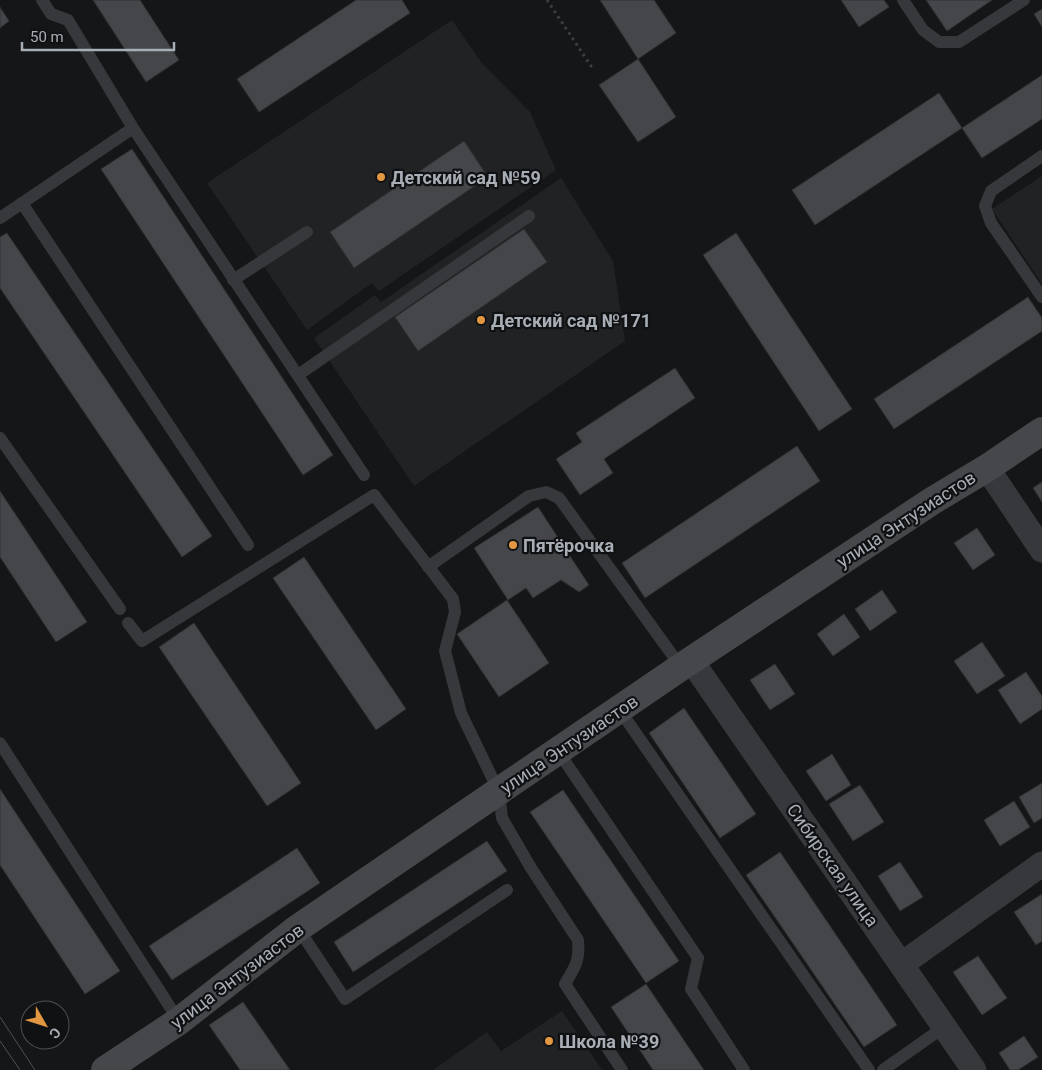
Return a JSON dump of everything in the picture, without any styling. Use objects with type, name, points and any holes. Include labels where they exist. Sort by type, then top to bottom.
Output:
[{"type":"street","name":"улица Энтузиастов","points":[[105,1070],[179,1021],[298,928],[619,709],[932,501],[987,468],[1042,431]]},
{"type":"street","points":[[987,468],[1042,550]]},
{"type":"street","name":"Сибирская улица","points":[[686,664],[902,964],[974,1070]]},
{"type":"street","points":[[902,964],[1042,864]]},
{"type":"lane","points":[[42,0],[51,14],[68,20],[133,128],[364,475]]},
{"type":"lane","points":[[903,0],[923,30],[939,42],[959,42],[1024,0]]},
{"type":"lane","points":[[0,218],[133,128]]},
{"type":"lane","points":[[1042,156],[991,191],[985,206],[992,223],[1042,297]]},
{"type":"lane","points":[[22,203],[248,545]]},
{"type":"lane","points":[[298,375],[529,216]]},
{"type":"lane","points":[[233,280],[307,232]]},
{"type":"lane","points":[[0,438],[120,608]]},
{"type":"lane","points":[[428,567],[529,496],[546,492],[559,498],[686,664]]},
{"type":"lane","points":[[128,622],[142,641],[374,495],[453,599],[454,612],[445,650],[461,713],[499,792],[502,818],[531,868],[578,940],[580,954],[565,984],[622,1070]]},
{"type":"lane","points":[[619,709],[869,1070]]},
{"type":"lane","points":[[0,743],[179,1021]]},
{"type":"lane","points":[[558,751],[698,958],[691,989],[744,1070]]},
{"type":"lane","points":[[298,928],[345,1000],[507,890]]},
{"type":"lane","points":[[883,1070],[944,1026]]},
{"type":"path","points":[[547,0],[593,69]]},
{"type":"shaded area","name":"Детский сад №59","points":[[452,20],[481,62],[530,112],[556,170],[379,291],[372,283],[307,330],[207,183]]},
{"type":"shaded area","points":[[1042,176],[1042,284],[992,209]]},
{"type":"shaded area","name":"Детский сад №171","points":[[561,178],[613,261],[625,341],[414,486],[314,338],[375,295],[381,302]]},
{"type":"shaded area","name":"Школа №39","points":[[562,1011],[602,1070],[433,1070],[487,1032],[501,1051]]},
{"type":"building","points":[[93,0],[140,0],[179,60],[146,82]]},
{"type":"building","points":[[356,0],[402,0],[410,13],[259,112],[237,79]]},
{"type":"building","points":[[600,0],[654,0],[676,33],[638,59]]},
{"type":"building","points":[[841,0],[884,0],[889,7],[859,27]]},
{"type":"building","points":[[926,0],[992,0],[947,31]]},
{"type":"building","points":[[0,7],[9,21],[0,28]]},
{"type":"building","points":[[1042,9],[1042,27],[1034,14]]},
{"type":"building","points":[[638,59],[676,117],[638,142],[599,85]]},
{"type":"building","points":[[1042,75],[1042,119],[982,158],[962,128]]},
{"type":"building","points":[[939,93],[962,128],[815,225],[792,190]]},
{"type":"building","points":[[464,141],[488,177],[354,268],[330,232]]},
{"type":"building","points":[[132,149],[333,455],[303,475],[101,169]]},
{"type":"building","points":[[524,229],[547,262],[418,351],[395,317]]},
{"type":"building","points":[[7,233],[212,536],[182,557],[0,288],[0,237]]},
{"type":"building","points":[[736,233],[852,409],[819,431],[703,255]]},
{"type":"building","points":[[1028,297],[1042,318],[1042,331],[894,429],[874,399]]},
{"type":"building","points":[[675,368],[695,398],[604,459],[613,473],[580,495],[556,459],[582,442],[576,433]]},
{"type":"building","points":[[797,446],[820,481],[645,598],[622,563]]},
{"type":"building","points":[[1042,482],[1042,502],[1033,488]]},
{"type":"building","points":[[0,491],[87,622],[56,642],[0,557]]},
{"type":"building","points":[[538,507],[589,585],[579,592],[561,580],[533,598],[526,588],[508,600],[474,548]]},
{"type":"building","points":[[977,528],[995,555],[973,570],[954,543]]},
{"type":"building","points":[[304,557],[406,709],[376,730],[273,578]]},
{"type":"building","points":[[882,590],[897,612],[870,631],[855,609]]},
{"type":"building","points":[[507,600],[549,663],[499,697],[457,634]]},
{"type":"building","points":[[844,614],[860,637],[833,656],[817,634]]},
{"type":"building","points":[[194,623],[301,783],[267,806],[159,647]]},
{"type":"building","points":[[982,642],[1005,676],[977,694],[954,661]]},
{"type":"building","points":[[775,664],[795,694],[770,710],[750,680]]},
{"type":"building","points":[[1026,672],[1042,696],[1042,709],[1020,724],[998,690]]},
{"type":"building","points":[[684,708],[756,814],[720,838],[649,733]]},
{"type":"building","points":[[832,754],[851,785],[826,801],[806,771]]},
{"type":"building","points":[[1042,783],[1042,818],[1034,823],[1019,797]]},
{"type":"building","points":[[860,785],[884,822],[853,841],[829,804]]},
{"type":"building","points":[[0,789],[120,971],[85,994],[0,865]]},
{"type":"building","points":[[563,790],[679,961],[646,983],[530,812]]},
{"type":"building","points":[[1014,801],[1030,827],[1000,846],[984,820]]},
{"type":"building","points":[[487,841],[507,871],[353,972],[334,942]]},
{"type":"building","points":[[297,848],[320,883],[172,980],[149,946]]},
{"type":"building","points":[[780,852],[897,1025],[864,1047],[746,875]]},
{"type":"building","points":[[900,862],[923,897],[900,911],[878,876]]},
{"type":"building","points":[[1042,894],[1042,941],[1036,945],[1014,912]]},
{"type":"building","points":[[978,956],[1007,998],[982,1015],[953,972]]},
{"type":"building","points":[[646,984],[704,1070],[653,1070],[611,1007]]},
{"type":"building","points":[[243,1002],[290,1070],[240,1070],[209,1025]]},
{"type":"building","points":[[1024,1036],[1038,1057],[1018,1070],[1010,1070],[999,1053]]},
{"type":"tram line","points":[[0,1017],[35,1070]]},
{"type":"tram line","points":[[0,1041],[20,1070]]},
{"type":"place","name":"Детский сад №59","points":[[381,177]]},
{"type":"place","name":"Детский сад №171","points":[[481,320]]},
{"type":"place","name":"Пятёрочка","points":[[513,545]]},
{"type":"place","name":"Школа №39","points":[[549,1041]]}]
